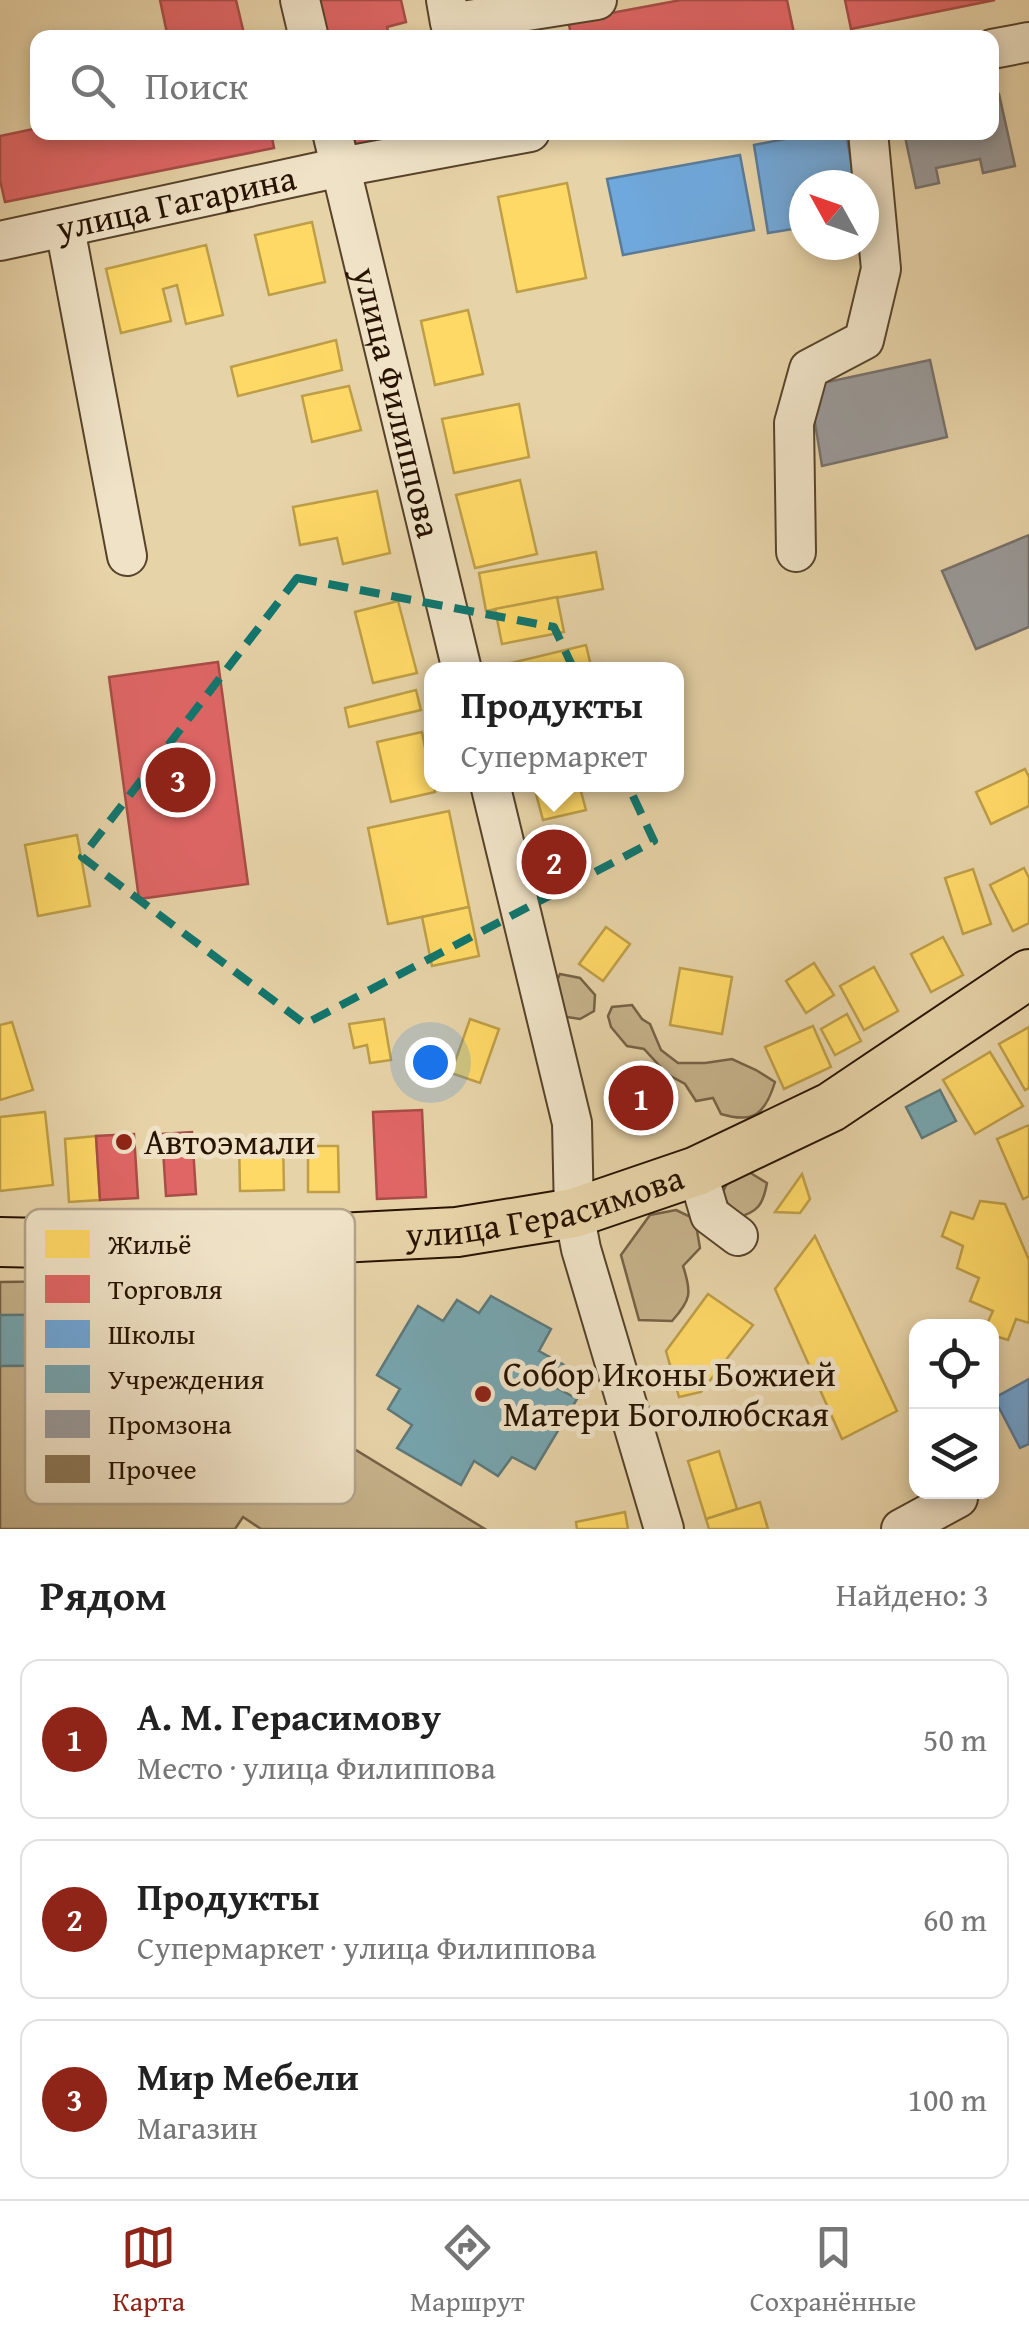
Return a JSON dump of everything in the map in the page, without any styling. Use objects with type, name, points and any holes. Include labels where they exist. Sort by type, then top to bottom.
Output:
[{"type":"main road","name":"улица Герасимова","points":[[355,1238],[456,1232],[574,1213],[697,1170],[830,1107],[1029,974]]},
{"type":"main road","name":"улица Герасимова","points":[[0,1242],[25,1243]]},
{"type":"street","points":[[300,0],[308,30]]},
{"type":"street","points":[[446,0],[450,23],[597,0]]},
{"type":"street","points":[[999,47],[1029,42]]},
{"type":"street","name":"улица Гагарина","points":[[0,240],[65,228],[337,150],[444,140]]},
{"type":"street","points":[[796,552],[794,423],[804,387],[810,369],[864,340],[881,268],[869,140]]},
{"type":"street","name":"улица Филиппова","points":[[337,150],[460,662]]},
{"type":"street","points":[[65,228],[126,556]]},
{"type":"street","points":[[492,792],[572,1124],[574,1213],[582,1249],[664,1529]]},
{"type":"street","points":[[697,1170],[710,1216],[738,1236]]},
{"type":"street","points":[[901,1529],[956,1499]]},
{"type":"highlighted area","points":[[297,578],[554,627],[654,841],[305,1024],[82,857]]},
{"type":"shaded area","points":[[560,974],[580,978],[595,995],[594,1011],[580,1019],[561,1016],[551,993]]},
{"type":"shaded area","points":[[632,1005],[650,1024],[661,1050],[678,1063],[732,1059],[775,1082],[762,1109],[742,1118],[721,1114],[713,1098],[696,1101],[685,1084],[667,1074],[644,1049],[627,1046],[611,1027],[608,1016],[612,1007]]},
{"type":"shaded area","points":[[749,1172],[767,1183],[765,1191],[754,1210],[736,1218],[722,1194],[729,1179]]},
{"type":"shaded area","points":[[676,1210],[695,1219],[700,1248],[683,1266],[688,1283],[686,1301],[672,1321],[639,1320],[621,1255],[650,1215]]},
{"type":"shaded area","points":[[0,1282],[25,1282],[25,1504],[355,1504],[355,1449],[485,1529],[261,1529],[243,1517],[235,1529],[0,1529]]},
{"type":"building: Жильё","points":[[567,183],[586,278],[517,292],[498,197]]},
{"type":"building: Жильё","points":[[312,222],[325,282],[269,295],[255,235]]},
{"type":"building: Жильё","points":[[206,245],[223,315],[186,324],[177,285],[163,289],[171,321],[121,333],[106,269]]},
{"type":"building: Жильё","points":[[468,310],[483,374],[435,385],[421,321]]},
{"type":"building: Жильё","points":[[336,340],[342,370],[238,396],[231,367]]},
{"type":"building: Жильё","points":[[349,386],[361,430],[312,442],[302,396]]},
{"type":"building: Жильё","points":[[519,404],[529,457],[454,473],[442,419]]},
{"type":"building: Жильё","points":[[520,480],[537,554],[475,568],[456,495]]},
{"type":"building: Жильё","points":[[377,491],[390,553],[343,564],[337,538],[300,545],[293,507]]},
{"type":"building: Жильё","points":[[596,552],[603,589],[486,611],[479,573]]},
{"type":"building: Жильё","points":[[557,597],[564,632],[502,644],[495,609]]},
{"type":"building: Жильё","points":[[398,601],[417,673],[373,683],[355,612]]},
{"type":"building: Жильё","points":[[586,645],[590,662],[516,662]]},
{"type":"building: Жильё","points":[[416,690],[421,710],[349,727],[345,708]]},
{"type":"building: Жильё","points":[[422,732],[424,792],[435,792],[391,802],[377,742]]},
{"type":"building: Жильё","points":[[1025,769],[1029,777],[1029,806],[991,824],[976,792]]},
{"type":"building: Жильё","points":[[581,792],[586,810],[543,820],[536,794]]},
{"type":"building: Жильё","points":[[449,811],[469,907],[388,924],[368,828]]},
{"type":"building: Жильё","points":[[77,835],[90,906],[38,916],[25,845]]},
{"type":"building: Жильё","points":[[1024,868],[1029,878],[1029,923],[1013,931],[990,885]]},
{"type":"building: Жильё","points":[[973,869],[991,924],[963,934],[945,878]]},
{"type":"building: Жильё","points":[[469,907],[479,956],[432,966],[422,917]]},
{"type":"building: Жильё","points":[[606,927],[630,944],[603,981],[579,964]]},
{"type":"building: Жильё","points":[[943,937],[963,975],[931,992],[911,954]]},
{"type":"building: Жильё","points":[[814,963],[834,995],[806,1013],[786,981]]},
{"type":"building: Жильё","points":[[874,967],[898,1011],[864,1030],[840,986]]},
{"type":"building: Жильё","points":[[680,968],[732,977],[722,1034],[670,1025]]},
{"type":"building: Жильё","points":[[847,1014],[861,1041],[835,1055],[821,1029]]},
{"type":"building: Жильё","points":[[384,1019],[391,1060],[370,1063],[367,1045],[354,1048],[349,1024]]},
{"type":"building: Жильё","points":[[470,1019],[499,1029],[480,1083],[451,1073]]},
{"type":"building: Жильё","points":[[12,1022],[33,1090],[0,1100],[0,1025]]},
{"type":"building: Жильё","points":[[813,1026],[831,1067],[784,1089],[765,1047]]},
{"type":"building: Жильё","points":[[1029,1027],[1029,1088],[1025,1090],[999,1044]]},
{"type":"building: Жильё","points":[[990,1052],[1023,1106],[975,1134],[943,1080]]},
{"type":"building: Жильё","points":[[45,1112],[53,1185],[0,1191],[0,1117]]},
{"type":"building: Жильё","points":[[1029,1125],[1029,1196],[1023,1199],[997,1139]]},
{"type":"building: Жильё","points":[[96,1136],[100,1200],[69,1202],[65,1139]]},
{"type":"building: Жильё","points":[[283,1139],[284,1190],[240,1191],[239,1140]]},
{"type":"building: Жильё","points":[[308,1146],[338,1146],[339,1192],[308,1192]]},
{"type":"building: Жильё","points":[[802,1174],[810,1199],[800,1213],[775,1212]]},
{"type":"building: Жильё","points":[[980,1201],[1005,1204],[1029,1260],[1029,1323],[1016,1319],[1008,1340],[999,1337],[999,1319],[989,1319],[993,1311],[970,1301],[979,1278],[957,1268],[963,1246],[942,1236],[951,1212],[973,1219]]},
{"type":"building: Жильё","points":[[815,1236],[897,1411],[842,1439],[775,1289]]},
{"type":"building: Жильё","points":[[708,1294],[753,1325],[701,1392],[679,1397],[666,1351]]},
{"type":"building: Жильё","points":[[719,1451],[737,1509],[706,1519],[688,1461]]},
{"type":"building: Жильё","points":[[760,1502],[768,1529],[709,1529],[706,1519]]},
{"type":"building: Жильё","points":[[625,1512],[628,1529],[577,1529],[576,1522]]},
{"type":"building: Торговля","points":[[160,0],[236,0],[243,30],[166,30]]},
{"type":"building: Торговля","points":[[319,0],[401,0],[406,22],[387,27],[388,30],[326,30]]},
{"type":"building: Торговля","points":[[681,0],[787,0],[793,30],[570,30],[568,21]]},
{"type":"building: Торговля","points":[[845,0],[995,0],[851,29]]},
{"type":"building: Торговля","points":[[30,130],[30,140],[272,140],[274,148],[5,202],[0,180],[0,136]]},
{"type":"building: Торговля","points":[[354,140],[378,140],[356,146]]},
{"type":"building: Торговля","points":[[218,662],[248,884],[139,899],[109,677]]},
{"type":"building: Торговля","points":[[568,849],[578,889],[556,894],[547,854]]},
{"type":"building: Торговля","points":[[422,1110],[426,1197],[377,1199],[373,1112]]},
{"type":"building: Торговля","points":[[192,1132],[196,1194],[166,1196],[162,1134]]},
{"type":"building: Торговля","points":[[134,1134],[138,1198],[100,1200],[96,1136]]},
{"type":"building: Школы","points":[[780,140],[847,140],[852,170],[789,170],[789,230],[768,233],[754,145]]},
{"type":"building: Школы","points":[[740,155],[754,230],[623,255],[607,179]]},
{"type":"building: Школы","points":[[1029,1379],[1029,1444],[1020,1448],[999,1408],[999,1395]]},
{"type":"building: Учреждения","points":[[940,1090],[956,1121],[922,1138],[906,1107]]},
{"type":"building: Учреждения","name":"Собор Иконы Божией Матери Боголюбская","points":[[491,1296],[551,1329],[539,1351],[564,1365],[552,1385],[577,1399],[535,1469],[512,1457],[498,1476],[474,1461],[461,1485],[397,1448],[412,1425],[388,1409],[400,1389],[377,1375],[418,1306],[443,1321],[457,1300],[479,1313]]},
{"type":"building: Учреждения","points":[[0,1315],[25,1315],[25,1366],[0,1366]]},
{"type":"building: Промзона","points":[[999,94],[1015,166],[983,173],[980,159],[936,168],[939,183],[916,188],[906,140],[999,140]]},
{"type":"building: Промзона","points":[[930,360],[947,437],[822,466],[809,386]]},
{"type":"building: Промзона","points":[[1029,535],[1029,627],[976,649],[942,571]]},
{"type":"place","name":"Мир Мебели","points":[[178,780]]},
{"type":"place","name":"Продукты","points":[[554,862]]},
{"type":"place","name":"А. М. Герасимову","points":[[641,1098]]},
{"type":"place","name":"Автоэмали","points":[[124,1142]]},
{"type":"place","name":"Собор Иконы Божией Матери Боголюбская","points":[[483,1394]]}]
